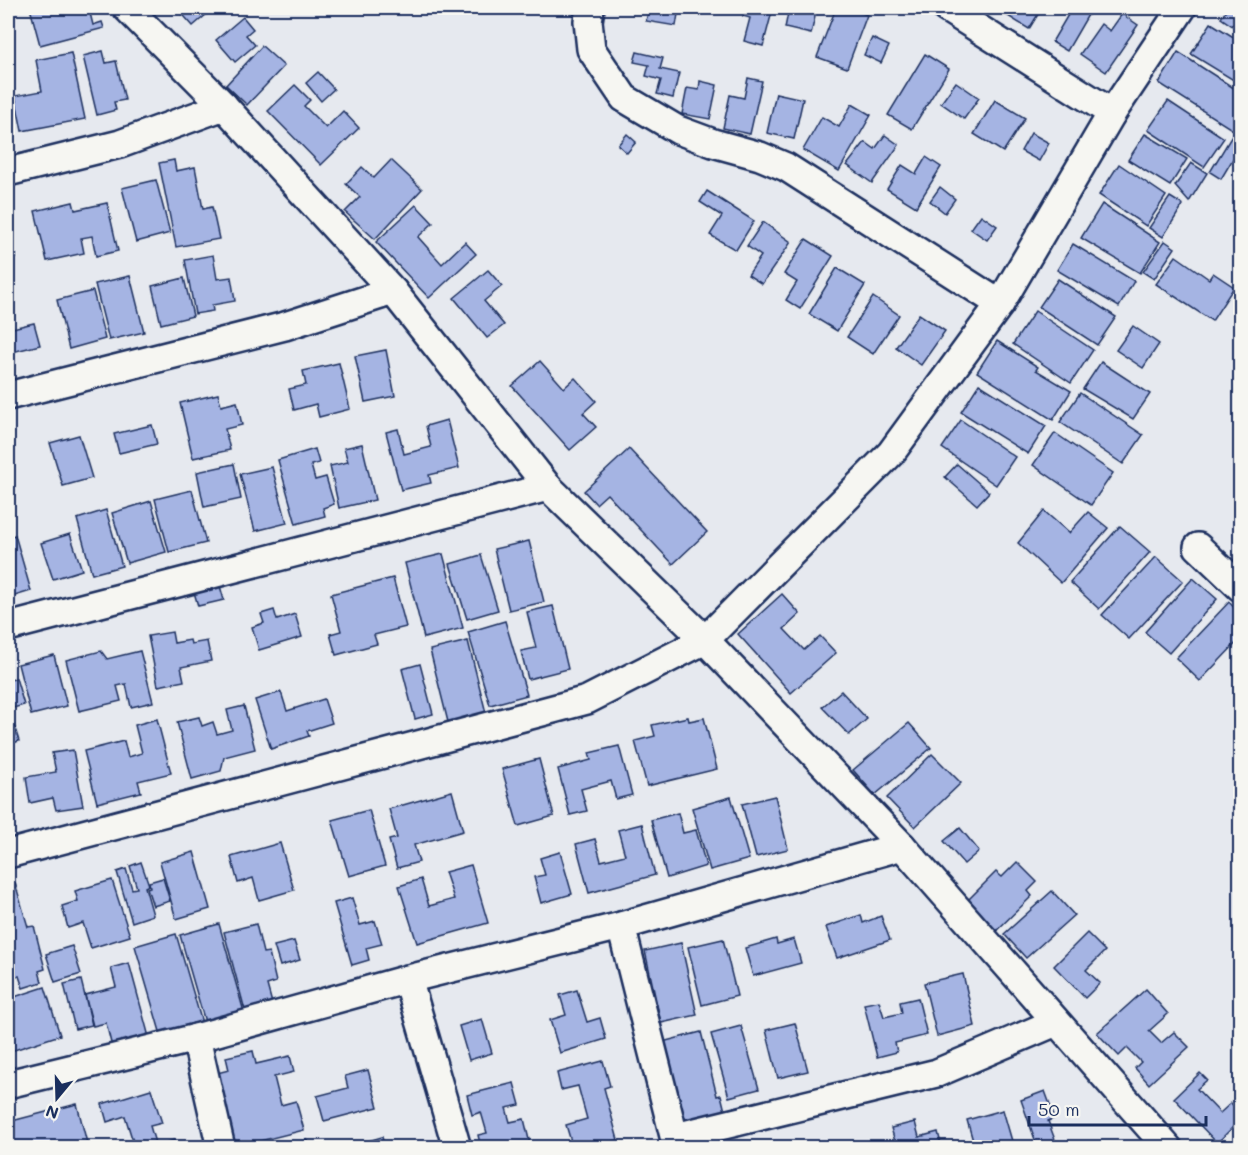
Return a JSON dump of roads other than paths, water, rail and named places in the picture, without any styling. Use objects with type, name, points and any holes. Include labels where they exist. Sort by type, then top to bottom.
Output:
[{"type":"street","points":[[127,8],[224,106],[393,291],[548,487],[705,640],[902,846],[1168,1148]]},
{"type":"street","points":[[590,8],[588,21],[591,49],[624,98],[678,130],[760,156],[786,167],[1000,304]]},
{"type":"street","points":[[946,8],[1112,112]]},
{"type":"street","points":[[8,854],[587,700],[705,640],[891,453],[1000,304],[1112,112],[1182,8]]},
{"type":"street","points":[[8,172],[120,144],[224,106]]},
{"type":"street","points":[[8,396],[285,326],[393,291]]},
{"type":"street","points":[[8,627],[548,487]]},
{"type":"street","points":[[1198,547],[1240,587]]},
{"type":"street","points":[[8,1084],[196,1038],[408,979],[621,926],[902,846]]},
{"type":"street","points":[[621,926],[676,1142],[937,1073],[1056,1022]]},
{"type":"street","points":[[408,979],[457,1148]]},
{"type":"street","points":[[196,1038],[221,1148]]}]
